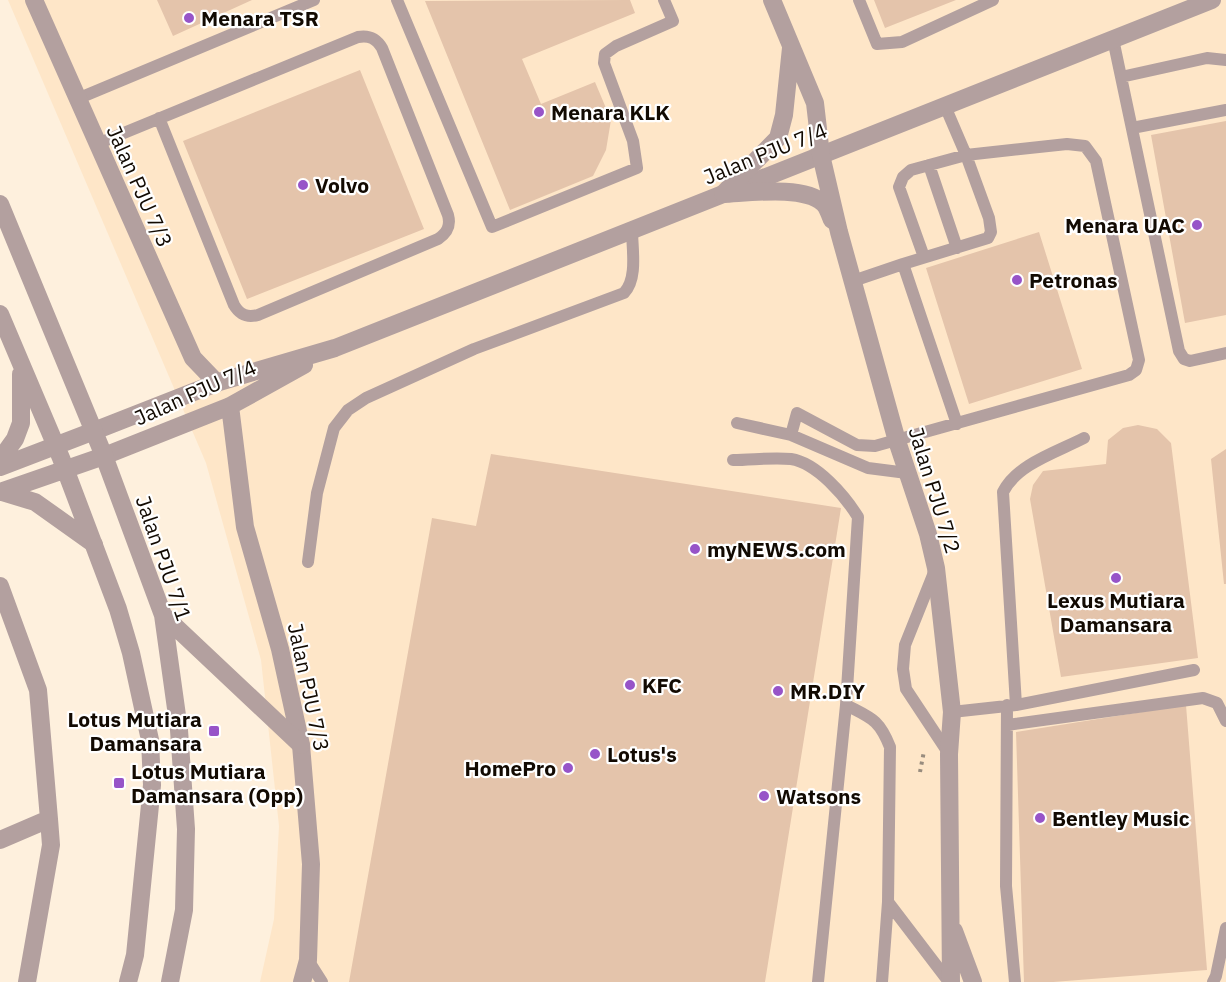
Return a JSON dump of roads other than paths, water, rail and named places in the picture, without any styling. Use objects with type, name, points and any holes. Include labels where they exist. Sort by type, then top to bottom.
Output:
[{"type":"street","name":"Jalan PJU 7/3","points":[[34,0],[192,358],[217,383]]},
{"type":"street","name":"Jalan PJU 7/2","points":[[772,0],[815,103],[821,155],[839,232],[897,441],[928,534],[936,568],[952,712],[949,754],[950,982]]},
{"type":"street","name":"Jalan PJU 7/4","points":[[0,467],[217,383],[334,348],[1212,0]]},
{"type":"street","points":[[723,194],[778,138],[784,115],[791,45]]},
{"type":"street","points":[[723,194],[793,192],[808,195],[823,203],[839,232]]},
{"type":"street","name":"Jalan PJU 7/1","points":[[0,204],[104,456],[163,615],[179,730],[186,829],[184,910],[170,982]]},
{"type":"street","points":[[0,314],[57,446],[118,609],[131,653],[150,740],[152,785],[138,933],[128,982]]},
{"type":"street","name":"Jalan PJU 7/4","points":[[1,492],[104,456],[230,406],[334,348]]},
{"type":"street","points":[[0,460],[15,439],[21,423],[22,366]]},
{"type":"street","name":"Jalan PJU 7/3","points":[[230,406],[245,527],[280,649],[301,745],[311,864],[308,960],[302,982]]},
{"type":"street","points":[[1,492],[35,502],[94,544]]},
{"type":"street","points":[[0,586],[38,690],[51,845],[27,982]]},
{"type":"street","points":[[163,615],[301,745]]},
{"type":"street","points":[[0,840],[49,819]]},
{"type":"street","name":"Jalan PJU 7/2","points":[[950,918],[973,982]]},
{"type":"lane","points":[[77,99],[314,0]]},
{"type":"lane","points":[[397,0],[492,227],[637,168],[633,141],[604,63],[605,54],[616,46],[673,21],[664,0]]},
{"type":"lane","points":[[859,0],[877,44],[902,42],[993,0]]},
{"type":"lane","points":[[97,144],[159,118],[358,37],[372,37],[378,42],[386,58],[448,215],[450,222],[448,229],[438,239],[311,293],[258,315],[244,315],[234,305],[159,118]]},
{"type":"lane","points":[[1113,39],[1179,351],[1184,359],[1190,361],[1226,353]]},
{"type":"lane","points":[[1121,77],[1208,58],[1226,60]]},
{"type":"lane","points":[[853,281],[988,238],[991,232],[989,218],[945,106]]},
{"type":"lane","points":[[1132,128],[1226,110]]},
{"type":"lane","points":[[791,435],[797,413],[857,445],[875,447],[1130,375],[1136,370],[1139,360],[1096,162],[1085,146],[1067,144],[966,155],[911,170],[903,177],[899,187],[924,257]]},
{"type":"lane","points":[[929,165],[957,248]]},
{"type":"lane","points":[[308,562],[317,493],[334,428],[348,410],[366,398],[474,349],[624,293],[630,287],[632,277],[632,230]]},
{"type":"lane","points":[[903,264],[957,424]]},
{"type":"lane","points":[[737,423],[791,435],[868,468],[907,473]]},
{"type":"lane","points":[[1015,982],[1006,886],[1007,725],[1011,705],[1003,492],[1008,481],[1018,471],[1084,438]]},
{"type":"lane","points":[[733,460],[793,459],[818,472],[849,502],[858,517],[846,705],[818,982]]},
{"type":"lane","points":[[936,568],[905,645],[903,669],[906,689],[949,754]]},
{"type":"lane","points":[[952,712],[1011,705],[1194,670]]},
{"type":"lane","points":[[1007,725],[1203,698],[1217,703],[1226,721]]},
{"type":"lane","points":[[846,705],[876,720],[884,731],[890,747],[888,903],[882,982]]},
{"type":"lane","points":[[888,903],[950,982]]},
{"type":"lane","points":[[1213,982],[1226,928]]},
{"type":"lane","points":[[308,960],[322,982]]},
{"type":"place","name":"Menara TSR","points":[[189,18]]},
{"type":"place","name":"Menara KLK","points":[[539,112]]},
{"type":"place","name":"Volvo","points":[[303,185]]},
{"type":"place","name":"Menara UAC","points":[[1197,225]]},
{"type":"place","name":"Petronas","points":[[1017,280]]},
{"type":"place","name":"myNEWS.com","points":[[695,549]]},
{"type":"place","name":"Lexus Mutiara Damansara","points":[[1116,578]]},
{"type":"place","name":"KFC","points":[[630,685]]},
{"type":"place","name":"MR.DIY","points":[[778,691]]},
{"type":"place","name":"Lotus Mutiara Damansara","points":[[214,731]]},
{"type":"place","name":"Lotus's","points":[[595,754]]},
{"type":"place","name":"HomePro","points":[[568,768]]},
{"type":"place","name":"Lotus Mutiara Damansara (Opp)","points":[[119,783]]},
{"type":"place","name":"Watsons","points":[[764,796]]},
{"type":"place","name":"Bentley Music","points":[[1040,818]]}]
